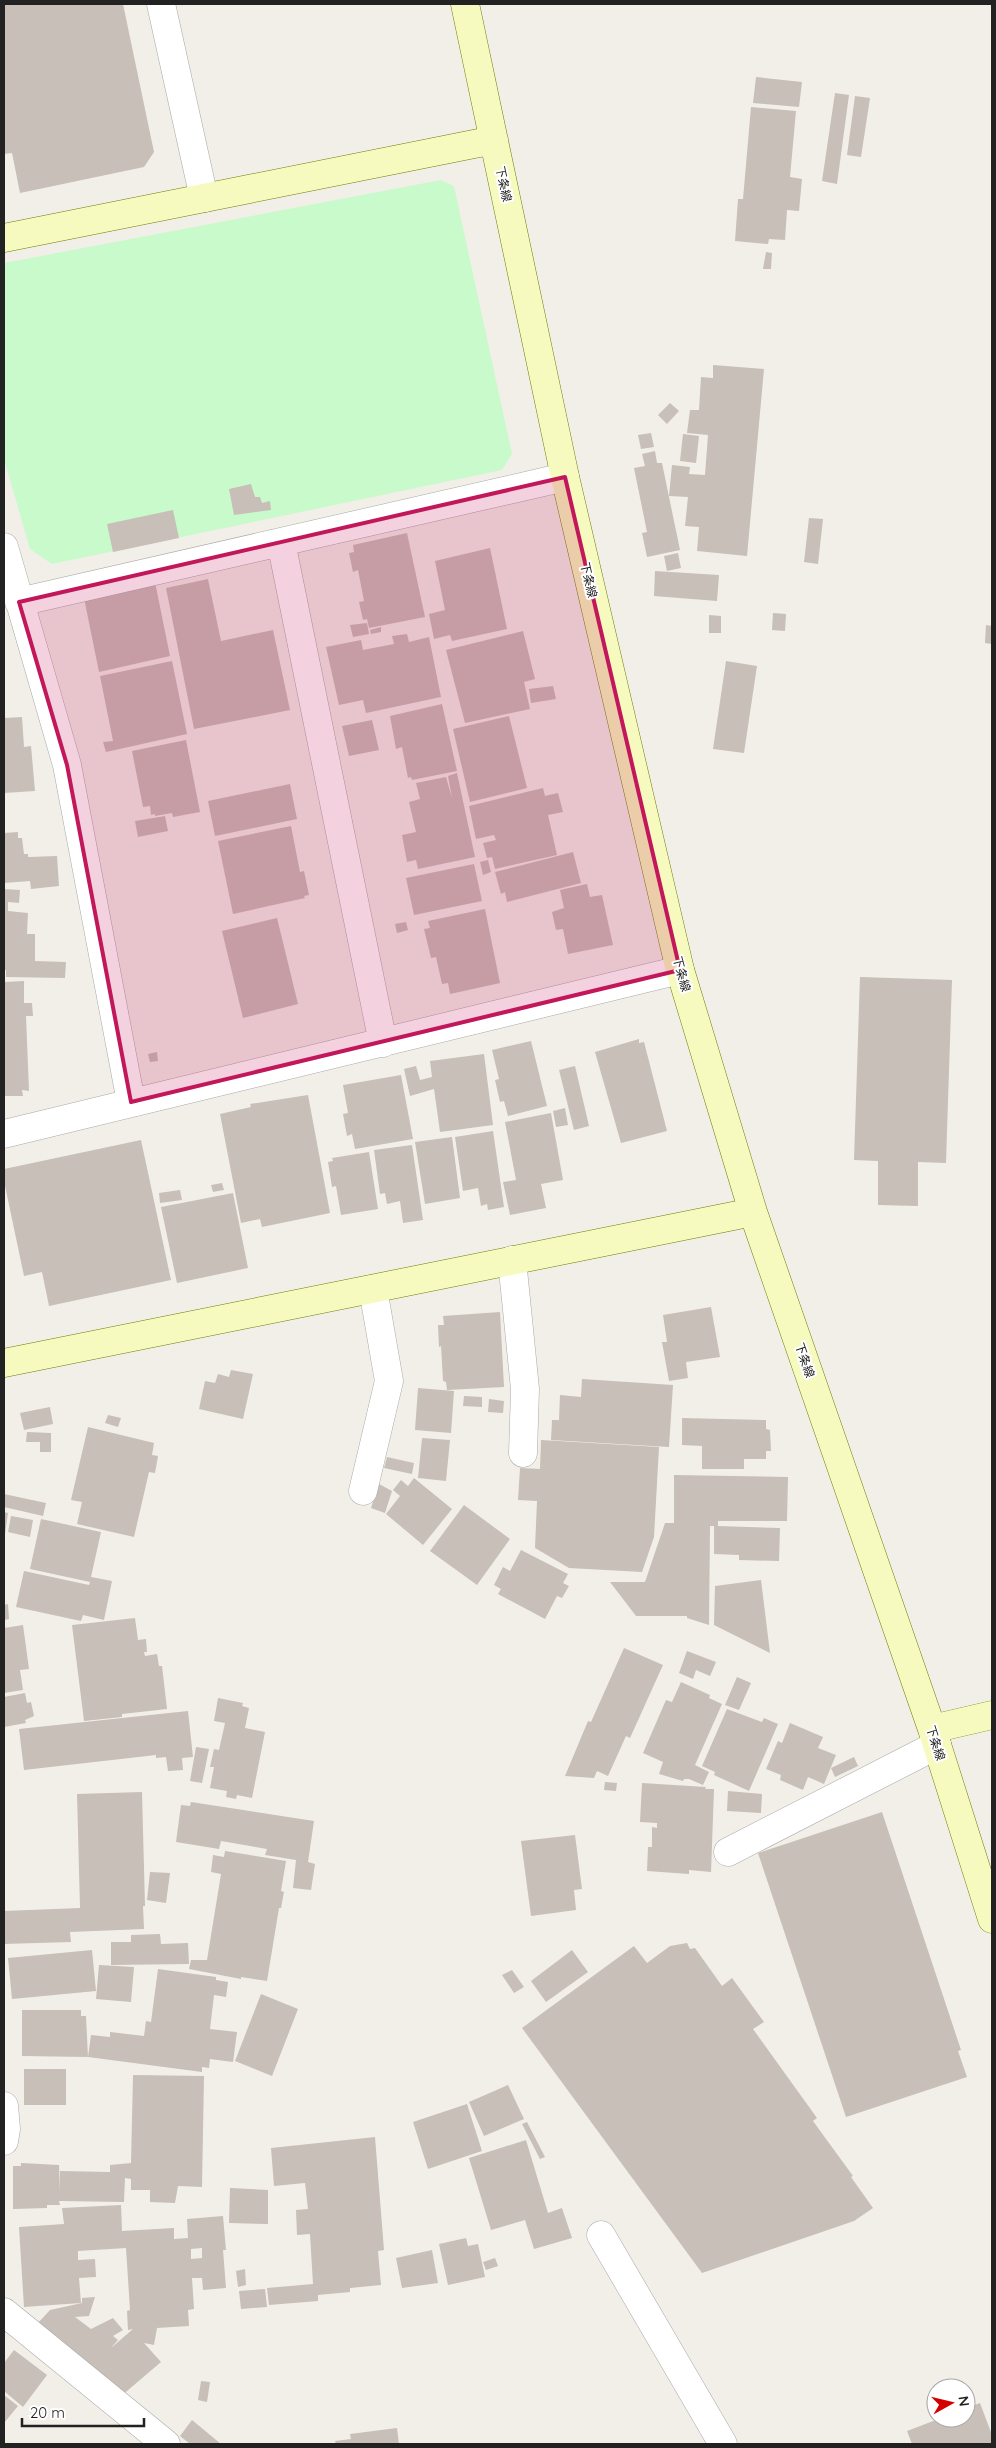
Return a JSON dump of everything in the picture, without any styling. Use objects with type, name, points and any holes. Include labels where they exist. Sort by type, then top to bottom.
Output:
[{"type":"street","points":[[160,4],[204,198]]},
{"type":"street","name":"下条線","points":[[465,4],[565,478],[680,970],[754,1212],[935,1737],[992,1919]]},
{"type":"street","points":[[4,238],[494,140]]},
{"type":"street","points":[[19,602],[565,478]]},
{"type":"street","points":[[281,542],[383,1043]]},
{"type":"street","points":[[4,547],[68,765],[131,1102]]},
{"type":"street","points":[[4,1134],[680,970]]},
{"type":"street","points":[[4,1363],[754,1212]]},
{"type":"street","points":[[512,1260],[525,1389],[523,1453]]},
{"type":"street","points":[[363,1492],[389,1381],[373,1289]]},
{"type":"street","points":[[728,1852],[935,1737],[992,1715]]},
{"type":"street","points":[[4,2106],[6,2129],[4,2140]]},
{"type":"street","points":[[601,2235],[723,2444]]},
{"type":"street","points":[[4,2312],[166,2444]]},
{"type":"highlighted area","points":[[565,477],[680,970],[131,1102],[67,765],[19,602]]},
{"type":"green space","points":[[441,180],[454,186],[512,454],[502,470],[52,564],[30,549],[4,459],[4,263]]},
{"type":"building","points":[[4,4],[123,4],[154,152],[144,167],[20,193],[12,153],[4,154]]},
{"type":"building","points":[[756,77],[802,82],[799,107],[753,103]]},
{"type":"building","points":[[835,93],[849,95],[837,184],[822,181]]},
{"type":"building","points":[[855,96],[870,98],[861,157],[847,155]]},
{"type":"building","points":[[751,107],[796,111],[790,177],[802,179],[799,211],[787,210],[785,240],[769,239],[768,244],[735,241],[738,199],[743,199]]},
{"type":"building","points":[[766,252],[772,253],[771,269],[763,269]]},
{"type":"building","points":[[713,365],[764,369],[747,556],[697,551],[699,527],[685,526],[688,497],[669,496],[672,465],[690,467],[689,474],[705,475],[708,435],[687,433],[690,410],[699,410],[701,377],[713,378]]},
{"type":"building","points":[[670,403],[679,411],[667,424],[658,415]]},
{"type":"building","points":[[651,433],[654,447],[641,449],[638,435]]},
{"type":"building","points":[[683,434],[699,436],[696,463],[680,461]]},
{"type":"building","points":[[655,451],[657,463],[662,463],[680,550],[647,557],[642,533],[647,532],[634,468],[645,466],[642,454]]},
{"type":"building","points":[[251,484],[255,497],[260,497],[262,503],[270,501],[271,510],[234,515],[229,489]]},
{"type":"building","points":[[173,510],[179,538],[113,552],[107,524]]},
{"type":"building","points":[[809,518],[823,519],[818,564],[804,562]]},
{"type":"building","points":[[407,533],[425,617],[369,628],[367,619],[363,620],[359,602],[364,601],[358,570],[353,572],[349,553],[354,552],[353,545]]},
{"type":"building","points":[[490,548],[507,629],[452,641],[450,635],[434,639],[429,614],[445,610],[435,561]]},
{"type":"building","points":[[678,553],[681,568],[667,571],[664,556]]},
{"type":"building","points":[[655,571],[719,575],[717,601],[654,596]]},
{"type":"building","points":[[208,579],[221,641],[273,630],[290,710],[194,729],[166,588]]},
{"type":"building","points":[[155,582],[170,656],[99,672],[84,598]]},
{"type":"building","points":[[773,613],[786,614],[785,631],[772,630]]},
{"type":"building","points":[[709,615],[721,616],[721,633],[709,633]]},
{"type":"building","points":[[367,623],[369,634],[353,637],[350,625]]},
{"type":"building","points":[[986,625],[992,626],[992,644],[985,643]]},
{"type":"building","points":[[381,627],[381,632],[371,634],[370,630]]},
{"type":"building","points":[[523,631],[535,679],[524,682],[530,709],[465,723],[446,650]]},
{"type":"building","points":[[407,634],[409,642],[429,637],[441,697],[366,713],[363,700],[339,705],[326,647],[361,640],[363,650],[394,644],[392,636]]},
{"type":"building","points":[[172,661],[187,734],[106,752],[103,742],[113,741],[100,676]]},
{"type":"building","points":[[726,661],[757,666],[744,753],[713,749]]},
{"type":"building","points":[[553,686],[556,699],[531,703],[529,689]]},
{"type":"building","points":[[442,704],[457,771],[412,780],[411,777],[408,778],[402,747],[396,749],[390,716]]},
{"type":"building","points":[[509,716],[527,788],[470,802],[453,729]]},
{"type":"building","points":[[22,717],[24,747],[31,746],[35,791],[4,793],[4,718]]},
{"type":"building","points":[[372,720],[379,750],[349,756],[342,726]]},
{"type":"building","points":[[186,740],[200,812],[173,817],[172,813],[151,815],[150,806],[143,807],[132,751]]},
{"type":"building","points":[[457,773],[475,857],[418,869],[416,860],[407,862],[402,835],[416,832],[409,802],[420,799],[416,783],[446,777],[452,798],[448,776]]},
{"type":"building","points":[[290,784],[297,819],[215,836],[208,801]]},
{"type":"building","points":[[543,788],[545,796],[558,793],[563,812],[548,815],[557,855],[495,869],[492,857],[487,858],[483,843],[496,840],[494,835],[476,839],[469,806]]},
{"type":"building","points":[[165,816],[168,831],[138,837],[135,821]]},
{"type":"building","points":[[291,826],[300,872],[304,871],[309,895],[304,896],[305,898],[233,914],[218,841]]},
{"type":"building","points":[[18,832],[18,838],[22,838],[24,854],[28,854],[28,857],[57,856],[59,886],[31,889],[30,881],[4,883],[4,833]]},
{"type":"building","points":[[573,852],[581,883],[507,902],[505,892],[501,894],[495,872]]},
{"type":"building","points":[[488,860],[491,872],[483,875],[480,862]]},
{"type":"building","points":[[474,864],[482,901],[414,915],[406,878]]},
{"type":"building","points":[[587,884],[590,897],[602,895],[613,945],[568,954],[563,929],[556,930],[552,912],[564,908],[560,890]]},
{"type":"building","points":[[4,889],[20,890],[19,903],[8,902],[8,911],[28,913],[27,934],[35,934],[35,961],[66,962],[65,978],[6,977],[6,970],[4,970]]},
{"type":"building","points":[[485,909],[500,983],[450,994],[448,983],[442,984],[436,957],[431,958],[424,929],[430,928],[428,921]]},
{"type":"building","points":[[277,918],[298,1004],[243,1018],[222,931]]},
{"type":"building","points":[[406,922],[408,930],[397,933],[395,924]]},
{"type":"building","points":[[860,977],[952,980],[946,1163],[918,1162],[918,1206],[878,1205],[878,1161],[854,1160]]},
{"type":"building","points":[[24,981],[24,1003],[32,1003],[33,1016],[26,1016],[29,1091],[22,1090],[23,1096],[4,1096],[4,982]]},
{"type":"building","points":[[639,1039],[639,1043],[644,1042],[667,1131],[621,1143],[595,1052]]},
{"type":"building","points":[[531,1041],[547,1106],[508,1116],[504,1101],[500,1102],[495,1080],[499,1079],[492,1050]]},
{"type":"building","points":[[157,1052],[158,1061],[150,1062],[148,1054]]},
{"type":"building","points":[[484,1054],[493,1125],[440,1132],[434,1089],[410,1096],[404,1069],[416,1066],[420,1080],[432,1077],[430,1061]]},
{"type":"building","points":[[575,1066],[589,1126],[574,1130],[559,1070]]},
{"type":"building","points":[[401,1075],[413,1139],[355,1149],[352,1134],[347,1136],[343,1114],[348,1113],[343,1085]]},
{"type":"building","points":[[308,1095],[330,1213],[262,1227],[260,1219],[241,1223],[220,1114],[251,1107],[250,1104]]},
{"type":"building","points":[[565,1108],[568,1125],[556,1127],[553,1111]]},
{"type":"building","points":[[551,1113],[563,1180],[541,1184],[546,1208],[510,1215],[503,1182],[516,1180],[505,1122]]},
{"type":"building","points":[[493,1131],[504,1207],[488,1210],[487,1204],[481,1206],[478,1188],[463,1191],[455,1137]]},
{"type":"building","points":[[452,1137],[460,1198],[425,1204],[415,1142]]},
{"type":"building","points":[[141,1140],[171,1280],[49,1306],[42,1272],[24,1276],[4,1181],[4,1169]]},
{"type":"building","points":[[412,1145],[423,1220],[403,1223],[400,1201],[387,1204],[385,1193],[380,1194],[374,1150]]},
{"type":"building","points":[[369,1152],[378,1209],[341,1215],[336,1186],[332,1187],[328,1162],[333,1161],[332,1158]]},
{"type":"building","points":[[222,1183],[224,1190],[213,1192],[211,1185]]},
{"type":"building","points":[[180,1190],[182,1200],[160,1203],[159,1193]]},
{"type":"building","points":[[233,1193],[248,1268],[177,1283],[161,1207]]},
{"type":"building","points":[[711,1307],[720,1357],[686,1362],[688,1378],[669,1381],[662,1342],[667,1342],[663,1315]]},
{"type":"building","points":[[500,1312],[504,1387],[447,1390],[446,1382],[443,1381],[441,1346],[439,1347],[438,1325],[444,1325],[443,1316]]},
{"type":"building","points":[[231,1370],[253,1374],[243,1419],[199,1409],[205,1381],[215,1383],[218,1374],[229,1377]]},
{"type":"building","points":[[582,1379],[673,1385],[669,1447],[551,1440],[552,1420],[559,1420],[560,1395],[581,1397]]},
{"type":"building","points":[[418,1388],[454,1391],[451,1433],[415,1430]]},
{"type":"building","points":[[464,1396],[482,1397],[482,1407],[463,1406]]},
{"type":"building","points":[[489,1399],[504,1401],[503,1413],[488,1412]]},
{"type":"building","points":[[50,1407],[53,1424],[24,1430],[20,1413]]},
{"type":"building","points":[[108,1415],[121,1418],[118,1427],[105,1423]]},
{"type":"building","points":[[682,1418],[766,1420],[766,1429],[770,1430],[771,1451],[766,1451],[766,1459],[744,1459],[744,1469],[702,1469],[702,1446],[682,1445]]},
{"type":"building","points":[[88,1427],[154,1443],[152,1455],[158,1456],[155,1473],[149,1472],[134,1537],[77,1524],[82,1502],[71,1500]]},
{"type":"building","points":[[27,1432],[51,1433],[51,1452],[40,1452],[40,1442],[26,1442]]},
{"type":"building","points":[[422,1438],[450,1440],[446,1481],[418,1478]]},
{"type":"building","points":[[541,1440],[659,1447],[654,1537],[642,1572],[569,1568],[535,1548],[537,1501],[518,1500],[520,1468],[540,1469]]},
{"type":"building","points":[[387,1457],[414,1463],[412,1474],[384,1468]]},
{"type":"building","points":[[674,1475],[788,1477],[787,1521],[718,1521],[718,1526],[780,1528],[779,1561],[739,1560],[739,1555],[714,1554],[714,1526],[710,1526],[709,1625],[687,1618],[687,1616],[636,1616],[610,1582],[645,1582],[665,1523],[674,1523]]},
{"type":"building","points":[[414,1478],[452,1509],[423,1545],[386,1514],[400,1496],[393,1490],[401,1480],[408,1486]]},
{"type":"building","points":[[379,1484],[392,1491],[385,1513],[371,1508]]},
{"type":"building","points":[[4,1494],[46,1503],[43,1516],[4,1507]]},
{"type":"building","points":[[464,1505],[510,1539],[477,1585],[430,1551]]},
{"type":"building","points":[[4,1512],[8,1513],[5,1534],[4,1534]]},
{"type":"building","points":[[11,1516],[33,1520],[30,1537],[8,1532]]},
{"type":"building","points":[[41,1519],[101,1532],[91,1577],[112,1581],[104,1620],[83,1615],[81,1621],[16,1607],[24,1571],[89,1585],[90,1582],[30,1569]]},
{"type":"building","points":[[521,1550],[568,1574],[563,1583],[569,1586],[562,1598],[557,1596],[545,1619],[498,1594],[501,1589],[494,1585],[503,1567],[510,1571]]},
{"type":"building","points":[[761,1580],[770,1653],[714,1625],[715,1586]]},
{"type":"building","points":[[8,1604],[9,1619],[4,1620],[4,1605]]},
{"type":"building","points":[[135,1618],[138,1640],[146,1639],[147,1652],[144,1652],[145,1656],[157,1654],[159,1666],[162,1666],[167,1709],[84,1721],[72,1625]]},
{"type":"building","points":[[23,1625],[29,1669],[20,1670],[23,1690],[4,1693],[4,1628]]},
{"type":"building","points":[[624,1648],[663,1665],[630,1738],[626,1736],[608,1776],[597,1771],[594,1778],[565,1776],[588,1721],[591,1722]]},
{"type":"building","points":[[687,1651],[716,1662],[710,1676],[696,1670],[693,1679],[679,1673]]},
{"type":"building","points":[[737,1677],[751,1683],[739,1710],[725,1705]]},
{"type":"building","points":[[681,1682],[710,1695],[709,1698],[722,1704],[695,1765],[709,1772],[703,1785],[689,1779],[684,1779],[683,1781],[659,1774],[663,1762],[643,1753],[666,1700],[672,1702]]},
{"type":"building","points":[[25,1693],[27,1703],[31,1702],[34,1716],[25,1720],[26,1723],[4,1727],[4,1697]]},
{"type":"building","points":[[218,1698],[243,1703],[242,1706],[249,1708],[245,1728],[265,1732],[252,1798],[237,1795],[236,1799],[226,1797],[227,1791],[210,1788],[214,1767],[210,1767],[214,1749],[219,1750],[225,1723],[214,1721]]},
{"type":"building","points":[[727,1709],[762,1722],[764,1718],[778,1724],[749,1791],[714,1775],[715,1772],[702,1766]]},
{"type":"building","points":[[188,1711],[193,1757],[182,1758],[183,1770],[168,1771],[166,1757],[156,1758],[156,1755],[24,1770],[19,1729]]},
{"type":"building","points":[[790,1723],[823,1737],[818,1748],[836,1755],[824,1784],[808,1777],[803,1790],[780,1780],[781,1775],[766,1769],[778,1741],[782,1743]]},
{"type":"building","points":[[196,1747],[209,1749],[202,1783],[190,1781]]},
{"type":"building","points":[[854,1757],[858,1766],[835,1777],[831,1768]]},
{"type":"building","points":[[605,1782],[617,1783],[616,1791],[604,1790]]},
{"type":"building","points":[[642,1783],[714,1789],[711,1872],[689,1870],[689,1874],[647,1871],[648,1847],[652,1847],[652,1827],[657,1828],[657,1823],[640,1822]]},
{"type":"building","points":[[728,1791],[762,1794],[761,1813],[727,1811]]},
{"type":"building","points":[[142,1792],[144,1929],[70,1932],[71,1942],[4,1944],[4,1911],[80,1908],[77,1794]]},
{"type":"building","points":[[191,1802],[314,1821],[308,1862],[315,1864],[311,1890],[293,1888],[296,1860],[265,1855],[267,1849],[221,1841],[219,1849],[176,1842],[181,1805],[190,1806]]},
{"type":"building","points":[[882,1812],[961,2050],[958,2051],[967,2077],[846,2117],[758,1853]]},
{"type":"building","points":[[575,1835],[582,1889],[574,1890],[576,1910],[531,1916],[521,1841]]},
{"type":"building","points":[[225,1851],[286,1861],[281,1891],[284,1892],[281,1908],[279,1908],[267,1981],[241,1977],[241,1979],[189,1969],[191,1960],[207,1960],[221,1874],[211,1872],[213,1855],[224,1857]]},
{"type":"building","points":[[150,1872],[170,1873],[166,1903],[147,1900]]},
{"type":"building","points":[[160,1934],[161,1944],[188,1943],[189,1964],[111,1965],[111,1942],[131,1942],[131,1935]]},
{"type":"building","points":[[687,1943],[690,1949],[695,1948],[722,1986],[732,1978],[764,2022],[753,2029],[817,2118],[813,2121],[853,2176],[851,2177],[873,2208],[854,2221],[702,2273],[522,2028],[634,1946],[647,1963],[670,1946]]},
{"type":"building","points":[[92,1950],[96,1991],[12,1999],[8,1958]]},
{"type":"building","points":[[572,1950],[588,1972],[546,2002],[531,1981]]},
{"type":"building","points":[[99,1965],[134,1967],[131,2002],[96,1999]]},
{"type":"building","points":[[158,1969],[216,1977],[216,1980],[228,1982],[226,1997],[214,1995],[210,2029],[237,2032],[233,2062],[210,2059],[209,2068],[202,2067],[202,2072],[88,2057],[91,2035],[110,2037],[110,2032],[144,2036],[146,2021],[151,2022]]},
{"type":"building","points":[[512,1970],[524,1987],[514,1993],[502,1975]]},
{"type":"building","points":[[261,1994],[298,2009],[272,2076],[235,2061]]},
{"type":"building","points":[[22,2010],[81,2010],[81,2016],[86,2016],[88,2057],[22,2056]]},
{"type":"building","points":[[24,2069],[66,2069],[66,2105],[24,2105]]},
{"type":"building","points":[[133,2075],[204,2076],[202,2187],[178,2186],[175,2203],[150,2202],[150,2190],[131,2190],[131,2179],[125,2178],[124,2202],[59,2201],[60,2205],[47,2205],[47,2208],[13,2209],[13,2166],[21,2166],[21,2163],[59,2165],[60,2192],[60,2171],[110,2172],[110,2165],[131,2163]]},
{"type":"building","points":[[508,2085],[524,2119],[484,2136],[469,2102]]},
{"type":"building","points":[[467,2104],[482,2151],[428,2169],[413,2122]]},
{"type":"building","points":[[527,2122],[545,2157],[540,2159],[522,2124]]},
{"type":"building","points":[[375,2137],[384,2250],[378,2251],[381,2285],[350,2288],[350,2292],[318,2295],[318,2301],[269,2305],[267,2288],[313,2284],[310,2234],[297,2235],[296,2210],[308,2209],[305,2183],[274,2186],[271,2148]]},
{"type":"building","points":[[526,2140],[548,2213],[562,2208],[572,2238],[534,2249],[525,2220],[491,2230],[469,2158]]},
{"type":"building","points":[[230,2188],[268,2190],[268,2224],[229,2223]]},
{"type":"building","points":[[121,2205],[122,2231],[174,2228],[174,2239],[188,2238],[187,2219],[223,2216],[226,2250],[223,2250],[226,2288],[203,2290],[202,2278],[192,2278],[194,2309],[188,2310],[189,2326],[157,2328],[154,2345],[144,2343],[161,2362],[120,2397],[98,2370],[93,2375],[37,2324],[50,2310],[82,2303],[82,2298],[95,2297],[89,2316],[75,2317],[91,2329],[113,2318],[123,2330],[113,2336],[118,2340],[111,2348],[133,2329],[128,2330],[127,2311],[130,2310],[126,2248],[78,2251],[78,2260],[95,2259],[96,2277],[79,2278],[81,2303],[24,2307],[19,2227],[64,2224],[62,2208]],"holes":[[[202,2248],[202,2258],[191,2259],[191,2249]]]},
{"type":"building","points":[[466,2238],[468,2246],[478,2244],[485,2277],[448,2285],[439,2244]]},
{"type":"building","points":[[432,2250],[438,2283],[402,2288],[396,2258]]},
{"type":"building","points":[[495,2258],[498,2266],[486,2270],[483,2262]]},
{"type":"building","points":[[245,2269],[246,2285],[238,2287],[236,2271]]},
{"type":"building","points":[[265,2289],[267,2307],[241,2309],[239,2291]]},
{"type":"building","points":[[14,2350],[47,2375],[23,2407],[4,2391],[4,2363]]},
{"type":"building","points":[[201,2381],[210,2382],[207,2402],[198,2400]]},
{"type":"building","points":[[4,2395],[18,2406],[4,2423]]},
{"type":"building","points":[[980,2403],[992,2435],[992,2444],[912,2444],[907,2431],[926,2424],[926,2428],[976,2428],[976,2404]]},
{"type":"building","points":[[192,2420],[221,2444],[190,2444],[180,2436]]},
{"type":"building","points":[[397,2428],[399,2444],[336,2444],[335,2441],[351,2439],[350,2434]]}]
